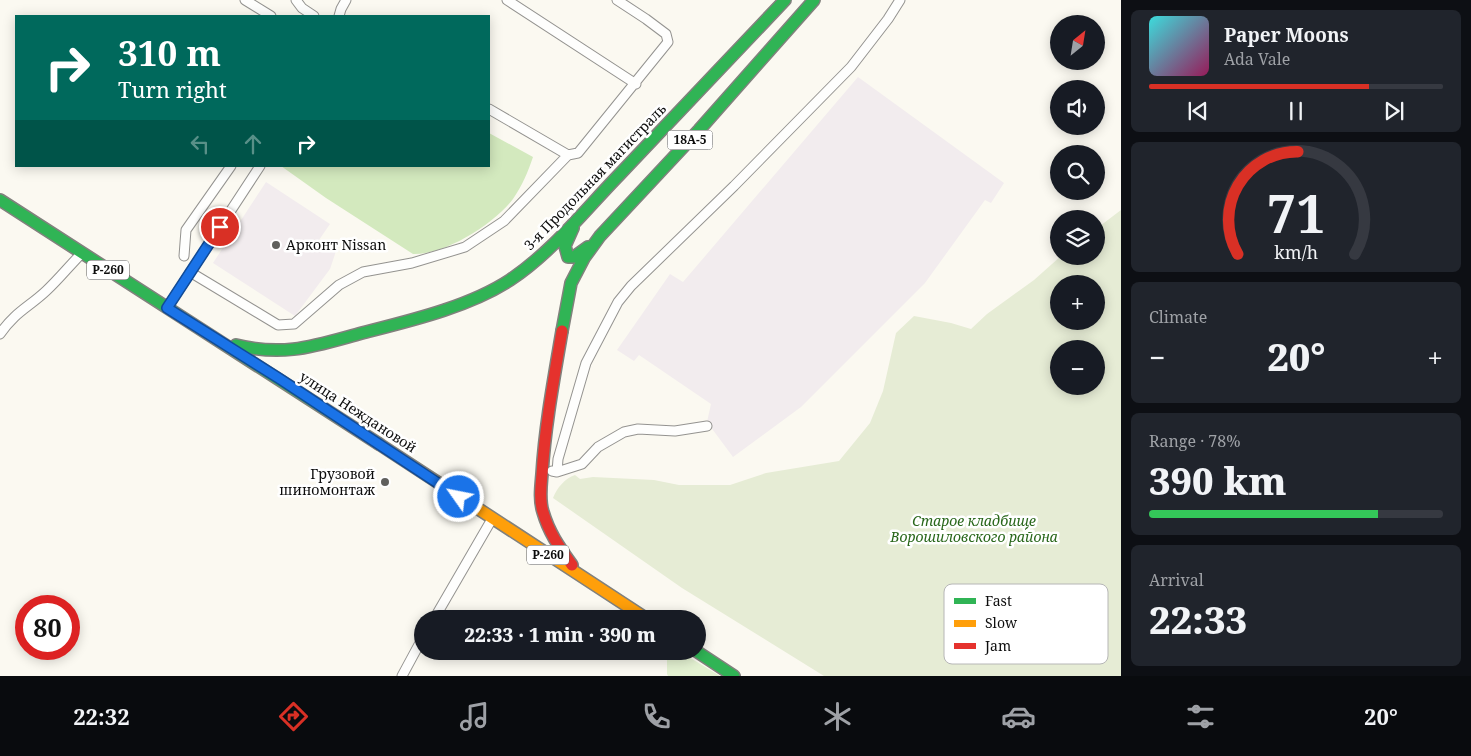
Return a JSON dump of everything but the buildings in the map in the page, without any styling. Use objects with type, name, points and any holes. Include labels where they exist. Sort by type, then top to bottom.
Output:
[{"type":"highway","name":"3-я Продольная магистраль","points":[[218,339],[257,350],[301,349],[410,321],[477,298],[510,280],[541,256],[785,0]]},
{"type":"highway","name":"18А-5","points":[[542,510],[542,470],[552,387],[571,282],[584,258],[600,236],[699,130],[814,0]]},
{"type":"highway","name":"улица Неждановой","points":[[0,200],[280,379],[633,610]]},
{"type":"highway","points":[[579,217],[565,245],[568,257],[574,258],[581,254],[600,236]]},
{"type":"highway","points":[[541,256],[554,255],[564,258],[571,267],[571,282]]},
{"type":"highway","points":[[280,379],[279,374],[283,363],[301,349]]},
{"type":"highway","points":[[515,534],[524,536],[535,530],[540,524],[542,510]]},
{"type":"highway","points":[[542,510],[555,542],[581,576]]},
{"type":"highway","points":[[706,658],[734,676]]},
{"type":"street","points":[[245,0],[268,15]]},
{"type":"street","points":[[296,0],[302,8],[312,15]]},
{"type":"street","points":[[339,15],[346,0]]},
{"type":"street","points":[[507,0],[636,84]]},
{"type":"street","points":[[190,272],[278,325],[294,324],[339,285],[363,272],[412,263],[465,246],[504,221],[568,155],[578,153],[636,84],[668,42],[666,34],[646,18],[617,0]]},
{"type":"street","points":[[557,472],[558,459],[586,363],[618,302],[631,286],[734,186],[851,67],[888,19],[900,0]]},
{"type":"street","points":[[490,110],[568,155]]},
{"type":"street","points":[[184,256],[186,230],[230,167]]},
{"type":"street","points":[[167,308],[259,167]]},
{"type":"street","points":[[0,334],[6,324],[19,311],[45,292],[82,254]]},
{"type":"street","points":[[542,470],[557,472],[582,464],[598,447],[624,432],[638,429],[675,430],[707,426]]},
{"type":"street","points":[[439,610],[492,519]]},
{"type":"street","points":[[402,676],[414,654]]},
{"type":"shaded area","points":[[858,77],[1004,183],[991,203],[985,200],[925,283],[801,407],[733,457],[707,422],[711,404],[639,355],[634,361],[617,350],[670,274],[683,282]]},
{"type":"shaded area","name":"Арконт Nissan","points":[[266,182],[330,224],[319,240],[336,251],[330,269],[295,316],[213,263]]},
{"type":"green space","points":[[490,134],[533,157],[522,184],[505,209],[481,228],[454,244],[426,253],[413,254],[326,198],[282,167],[490,167]]},
{"type":"green space","name":"Старое кладбище Ворошиловского района","points":[[1121,210],[1121,676],[824,676],[682,588],[553,498],[562,484],[568,478],[575,475],[580,479],[593,477],[654,480],[679,485],[730,485],[766,473],[839,461],[870,423],[883,391],[896,333],[914,316],[971,329],[987,314],[1034,280],[1051,265],[1105,265],[1105,222]]},
{"type":"green space","points":[[667,660],[694,660],[720,676],[668,676]]},
{"type":"traffic: fast","points":[[236,345],[270,350],[314,346],[438,312],[476,298],[510,280],[554,244],[785,0]]},
{"type":"traffic: fast","points":[[562,331],[571,283],[584,258],[600,236],[699,130],[814,0]]},
{"type":"traffic: fast","points":[[0,200],[379,444]]},
{"type":"traffic: fast","points":[[573,228],[565,246],[568,257],[574,257],[588,247]]},
{"type":"traffic: fast","points":[[706,658],[734,676]]},
{"type":"traffic: slow","points":[[379,444],[633,610]]},
{"type":"traffic: jam","points":[[562,331],[543,456],[541,498],[548,527],[572,565]]},
{"type":"place","name":"Арконт Nissan","points":[[276,245]]},
{"type":"place","name":"Грузовой шиномонтаж","points":[[385,482]]},
{"type":"route","points":[[220,227],[167,308],[280,379],[459,497]]}]
